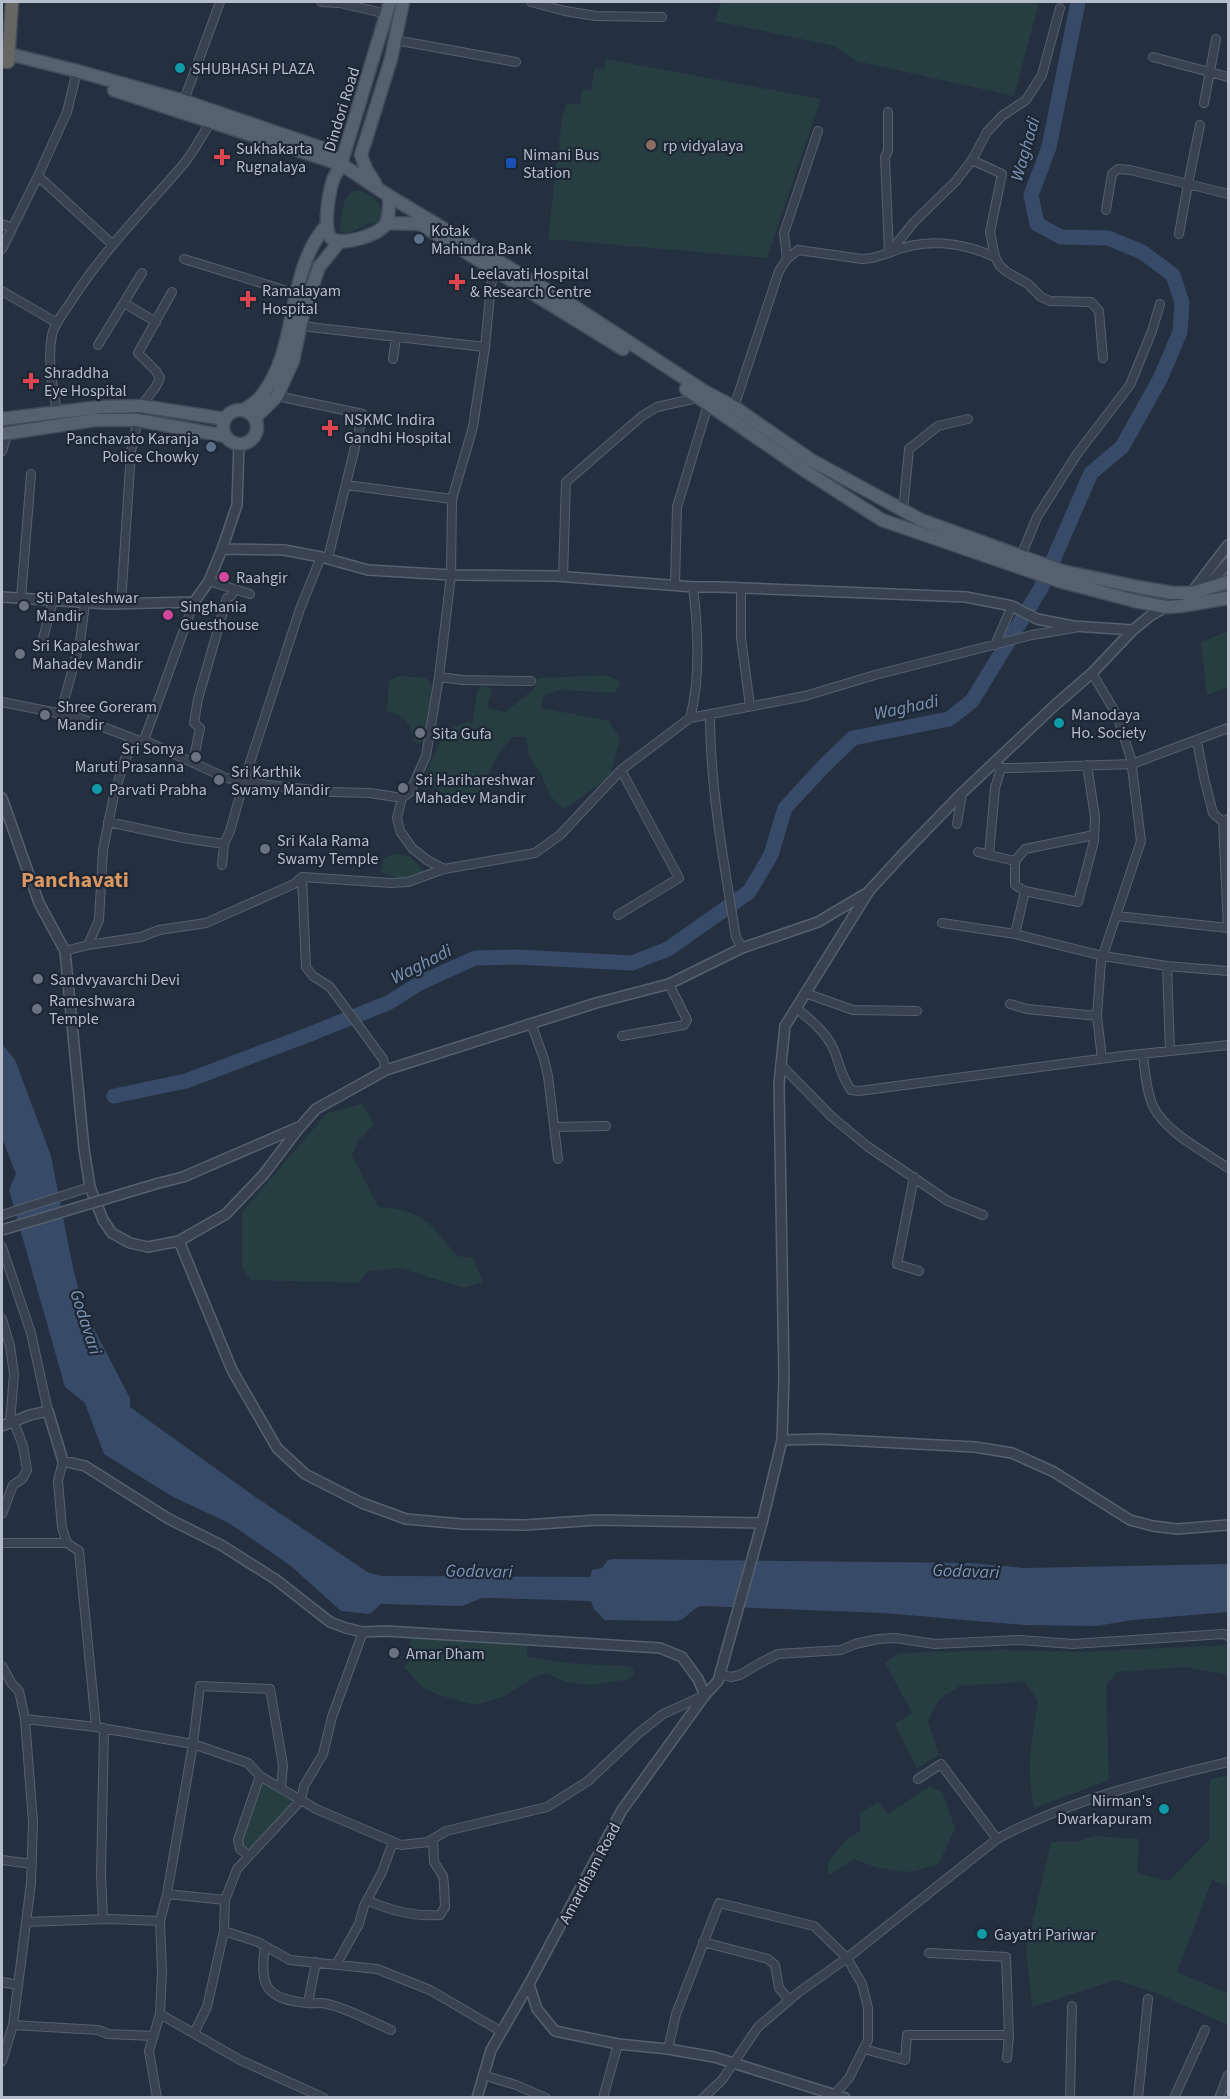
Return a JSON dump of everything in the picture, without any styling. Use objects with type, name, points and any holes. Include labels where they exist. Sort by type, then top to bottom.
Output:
[{"type":"highway","points":[[5,58],[12,2]]},
{"type":"main road","name":"Dindori Road","points":[[244,410],[262,396],[279,365],[297,294],[317,236],[326,225],[333,180],[341,164],[390,2]]},
{"type":"main road","points":[[376,186],[362,155],[395,40],[403,2]]},
{"type":"main road","points":[[5,58],[76,75],[325,149],[341,164],[389,196],[532,280],[882,520],[1025,561]]},
{"type":"main road","points":[[326,225],[330,237],[340,241],[378,232],[387,223],[389,196]]},
{"type":"main road","points":[[387,223],[420,224],[705,397],[734,408],[811,460],[903,511],[1061,576],[1165,607],[1228,597]]},
{"type":"main road","points":[[255,418],[277,396],[293,360],[310,289],[319,267],[340,241]]},
{"type":"main road","points":[[2,419],[101,407],[141,406],[225,419]]},
{"type":"main road","points":[[244,410],[255,418],[258,426],[254,437],[245,444],[239,444],[228,440],[223,430],[225,419],[233,411],[244,410]]},
{"type":"main road","points":[[5,433],[95,420],[137,420],[226,436]]},
{"type":"main road","points":[[1061,576],[1161,591],[1191,593],[1228,582]]},
{"type":"street","points":[[182,106],[220,2]]},
{"type":"street","points":[[321,2],[340,3],[387,14]]},
{"type":"street","points":[[531,2],[596,16],[662,17]]},
{"type":"street","points":[[889,253],[914,222],[956,180],[972,160],[987,132],[1002,116],[1026,100],[1042,75],[1060,8]]},
{"type":"street","points":[[1204,103],[1216,39]]},
{"type":"street","points":[[395,40],[516,62]]},
{"type":"street","points":[[1153,57],[1228,77]]},
{"type":"street","points":[[2,249],[67,112],[76,75]]},
{"type":"street","points":[[888,112],[888,151],[885,157],[889,253]]},
{"type":"street","points":[[57,412],[51,372],[52,332],[90,272],[184,164],[215,116]]},
{"type":"street","points":[[1179,234],[1200,125]]},
{"type":"street","points":[[787,258],[784,233],[818,131]]},
{"type":"street","points":[[972,160],[1002,174],[991,226],[995,257],[1007,273],[1028,284],[1041,297],[1050,301],[1092,302],[1099,311],[1103,358]]},
{"type":"street","points":[[1106,210],[1112,174],[1118,169],[1228,194]]},
{"type":"street","points":[[38,176],[112,244]]},
{"type":"street","points":[[2,224],[12,228]]},
{"type":"street","points":[[734,408],[779,271],[787,258],[798,250],[862,259],[872,258],[903,247],[937,243],[960,244],[995,257]]},
{"type":"street","points":[[184,259],[297,294]]},
{"type":"street","points":[[444,869],[427,860],[412,848],[400,831],[397,818],[402,798],[410,792],[426,756],[439,677],[451,575],[452,499],[473,427],[485,347],[491,285],[495,270]]},
{"type":"street","points":[[98,345],[142,273]]},
{"type":"street","points":[[2,291],[57,323]]},
{"type":"street","points":[[121,604],[131,451],[141,406],[160,378],[138,353],[172,292]]},
{"type":"street","points":[[124,303],[156,322]]},
{"type":"street","points":[[1025,561],[1036,517],[1077,454],[1130,385],[1152,331],[1160,304]]},
{"type":"street","points":[[301,326],[485,347]]},
{"type":"street","points":[[393,359],[396,337]]},
{"type":"street","points":[[222,865],[225,844],[244,781],[300,609],[324,557],[346,485],[363,414],[277,396]]},
{"type":"street","points":[[563,577],[566,482],[642,416],[657,408],[705,397],[677,507],[675,585]]},
{"type":"street","points":[[903,511],[909,449],[938,426],[968,419]]},
{"type":"street","points":[[2,452],[5,433]]},
{"type":"street","points":[[88,945],[99,920],[100,871],[108,822],[125,759],[141,740],[195,602],[209,581],[222,549],[237,505],[239,444]]},
{"type":"street","points":[[21,598],[31,474]]},
{"type":"street","points":[[346,485],[452,499]]},
{"type":"street","points":[[1191,593],[1228,545]]},
{"type":"street","points":[[222,549],[285,550],[324,557],[368,570],[451,575],[563,577],[693,587],[966,597],[1012,606],[1038,619],[1081,626],[1133,630]]},
{"type":"street","points":[[2,798],[39,903],[65,951],[80,1115],[90,1187],[103,1220],[112,1233],[130,1243],[148,1247],[179,1241],[226,1214],[264,1174],[316,1109],[386,1070],[596,1003],[669,984],[742,948],[818,922],[869,891],[962,793],[997,766],[1133,630],[1165,607],[1212,581],[1228,563]]},
{"type":"street","points":[[209,581],[250,594]]},
{"type":"street","points":[[690,718],[695,701],[697,642],[693,587]]},
{"type":"street","points":[[741,588],[741,638],[750,706]]},
{"type":"street","points":[[193,762],[200,728],[195,723],[198,699],[227,597],[231,596],[234,589]]},
{"type":"street","points":[[2,597],[121,604],[195,602]]},
{"type":"street","points":[[42,642],[53,601]]},
{"type":"street","points":[[61,712],[80,642],[85,603]]},
{"type":"street","points":[[998,644],[1012,606]]},
{"type":"street","points":[[65,951],[141,937],[159,930],[206,923],[294,884],[302,877],[408,882],[444,869],[534,853],[560,835],[621,770],[690,718],[805,696],[876,675],[1032,635],[1081,626]]},
{"type":"street","points":[[1092,673],[1117,715],[1131,764],[1141,841],[1101,961],[1097,1016],[1102,1059]]},
{"type":"street","points":[[439,677],[463,680],[531,681]]},
{"type":"street","points":[[2,702],[61,712],[141,740],[226,778],[279,787],[402,798]]},
{"type":"street","points":[[710,714],[710,736],[722,847],[736,937],[742,948]]},
{"type":"street","points":[[997,766],[1131,764],[1228,728]]},
{"type":"street","points":[[1117,916],[1228,928],[1226,820],[1213,813],[1197,741]]},
{"type":"street","points":[[1088,765],[1095,818],[1094,835],[1078,902],[1025,891],[1015,885],[1015,861],[1025,849],[1094,835]]},
{"type":"street","points":[[989,855],[997,766]]},
{"type":"street","points":[[618,915],[680,878],[621,770]]},
{"type":"street","points":[[957,824],[962,793]]},
{"type":"street","points":[[108,822],[225,844]]},
{"type":"street","points":[[978,852],[1015,861]]},
{"type":"street","points":[[302,877],[306,967],[313,976],[330,987],[383,1059],[386,1070]]},
{"type":"street","name":"Amardham Road","points":[[477,2097],[491,2050],[530,1984],[622,1810],[705,1695],[718,1681],[762,1523],[782,1440],[784,1378],[780,1064],[784,1026],[869,891]]},
{"type":"street","points":[[1015,934],[1025,891]]},
{"type":"street","points":[[942,923],[1015,934],[1103,956],[1167,966],[1228,971]]},
{"type":"street","points":[[1167,966],[1170,1051]]},
{"type":"street","points":[[622,1036],[684,1025],[687,1020],[669,984]]},
{"type":"street","points":[[805,993],[853,1010],[917,1011]]},
{"type":"street","points":[[1010,1004],[1028,1009],[1097,1016]]},
{"type":"street","points":[[796,1008],[820,1027],[834,1049],[843,1078],[851,1090],[859,1091],[1228,1045]]},
{"type":"street","points":[[531,1023],[548,1076],[558,1159]]},
{"type":"street","points":[[1143,1055],[1153,1106],[1164,1122],[1228,1168]]},
{"type":"street","points":[[780,1064],[832,1118],[867,1146],[948,1201],[983,1215]]},
{"type":"street","points":[[2,1230],[183,1177],[301,1126]]},
{"type":"street","points":[[554,1127],[606,1126]]},
{"type":"street","points":[[914,1178],[897,1264],[919,1271]]},
{"type":"street","points":[[5,1215],[90,1187]]},
{"type":"street","points":[[179,1241],[232,1370],[277,1448],[305,1474],[362,1503],[406,1519],[462,1524],[525,1526],[597,1520],[762,1523]]},
{"type":"street","points":[[2,1247],[31,1333],[48,1411],[63,1461],[58,1481],[62,1528],[67,1543]]},
{"type":"street","points":[[2,1320],[10,1346],[14,1374],[8,1424],[23,1446],[27,1470],[22,1479],[13,1485],[2,1514]]},
{"type":"street","points":[[8,1424],[48,1411]]},
{"type":"street","points":[[782,1440],[822,1438],[975,1448],[1012,1453],[1054,1472],[1130,1520],[1177,1529],[1228,1525]]},
{"type":"street","points":[[25,1719],[100,1727],[193,1744],[249,1763],[260,1776],[316,1809],[401,1845],[428,1842],[446,1831],[547,1807],[588,1781],[639,1733],[663,1714],[705,1695],[698,1679],[682,1657],[660,1648],[386,1631],[363,1632],[346,1628],[330,1622],[275,1578],[221,1545],[169,1519],[85,1466],[63,1461]]},
{"type":"street","points":[[2,1543],[67,1543],[79,1551],[100,1727],[103,1919]]},
{"type":"street","points":[[194,2033],[207,2007],[225,1931],[225,1900],[237,1869],[301,1800],[304,1786],[323,1754],[332,1717],[363,1632]]},
{"type":"street","points":[[719,1674],[731,1677],[740,1675],[778,1654],[841,1650],[878,1639],[895,1638],[934,1644],[1020,1640],[1073,1644],[1223,1634],[1228,1636]]},
{"type":"street","points":[[2,1666],[12,1684],[19,1691],[25,1719],[33,1822],[32,1864],[13,2025],[2,2061]]},
{"type":"street","points":[[157,2097],[149,2051],[160,2014],[162,1972],[160,1921],[167,1894],[193,1744],[200,1686],[270,1689],[283,1765],[281,1788]]},
{"type":"street","points":[[703,2097],[722,2080],[758,2027],[789,2000],[847,1958],[998,1839],[1023,1825],[1095,1797],[1228,1762]]},
{"type":"street","points":[[918,1779],[941,1764],[998,1839]]},
{"type":"street","points":[[249,1856],[240,1849],[238,1840],[260,1776]]},
{"type":"street","points":[[368,1900],[388,1910],[410,1915],[440,1915],[444,1907],[444,1885],[443,1876],[434,1862],[434,1839]]},
{"type":"street","points":[[337,1963],[359,1924],[393,1842]]},
{"type":"street","points":[[2,1860],[32,1864]]},
{"type":"street","points":[[167,1894],[225,1900]]},
{"type":"street","points":[[530,1984],[537,2009],[555,2031],[618,2044],[668,2049],[735,2062],[840,2096],[868,2040],[868,2008],[862,1984],[847,1958],[814,1926],[727,1903],[719,1903],[676,2014],[668,2049]]},
{"type":"street","points":[[26,1922],[103,1919],[160,1921]]},
{"type":"street","points":[[225,1931],[265,1946],[290,1960],[337,1963],[377,1969],[430,1990],[502,2032]]},
{"type":"street","points":[[703,1942],[768,1959],[775,1965],[779,1988],[789,2000]]},
{"type":"street","points":[[265,1946],[262,1974],[266,1985],[277,1998],[326,2003],[391,2030]]},
{"type":"street","points":[[929,1953],[1006,1958],[1009,2035],[1007,2058]]},
{"type":"street","points":[[309,2003],[316,1962]]},
{"type":"street","points":[[2,1982],[18,1984]]},
{"type":"street","points":[[1138,2097],[1148,1999]]},
{"type":"street","points":[[1070,2097],[1072,2006]]},
{"type":"street","points":[[160,2014],[240,2060],[324,2097]]},
{"type":"street","points":[[13,2025],[153,2036]]},
{"type":"street","points":[[1174,2097],[1205,2030]]},
{"type":"street","points":[[864,2049],[905,2060],[907,2036],[1009,2035]]},
{"type":"street","points":[[603,2097],[618,2044]]},
{"type":"street","points":[[483,2075],[546,2097]]},
{"type":"street","points":[[1218,2097],[1228,2075]]},
{"type":"green space","points":[[721,2],[1039,2],[1014,96],[856,61],[834,46],[715,21]]},
{"type":"green space","points":[[606,59],[821,99],[767,258],[548,239],[562,117],[567,103],[580,105],[582,89],[591,91],[595,68],[604,69]]},
{"type":"green space","points":[[357,190],[377,201],[382,216],[379,222],[371,223],[347,234],[340,231],[345,200]]},
{"type":"green space","points":[[1228,631],[1228,687],[1207,695],[1201,642]]},
{"type":"green space","points":[[607,675],[621,682],[615,693],[559,690],[544,695],[541,708],[609,721],[620,738],[610,777],[564,809],[551,797],[541,774],[529,756],[526,737],[512,737],[497,756],[476,798],[460,802],[431,787],[425,774],[447,729],[470,721],[472,726],[477,691],[482,685],[492,689],[487,708],[505,712],[533,690],[538,678]]},
{"type":"green space","points":[[399,676],[426,678],[432,687],[426,742],[416,744],[407,722],[387,711],[389,680]]},
{"type":"green space","points":[[394,854],[409,856],[424,870],[420,876],[400,878],[381,872],[384,858]]},
{"type":"green space","points":[[362,1104],[374,1124],[358,1141],[352,1155],[378,1207],[406,1211],[424,1220],[457,1256],[473,1258],[483,1282],[464,1288],[400,1268],[368,1271],[358,1283],[251,1280],[242,1267],[242,1212],[327,1113]]},
{"type":"green space","points":[[411,1635],[528,1645],[527,1657],[576,1664],[630,1666],[635,1673],[630,1679],[592,1685],[565,1682],[547,1673],[534,1677],[503,1697],[475,1705],[439,1695],[421,1686],[404,1667],[409,1662]]},
{"type":"green space","points":[[1228,1645],[1228,1677],[1224,1674],[1186,1667],[1117,1672],[1106,1685],[1109,1780],[1034,1808],[1030,1780],[1030,1755],[1038,1702],[1025,1682],[960,1686],[939,1699],[928,1721],[939,1755],[917,1768],[895,1724],[912,1713],[885,1663],[899,1653],[1002,1650],[1081,1652]]},
{"type":"green space","points":[[1228,1775],[1228,1886],[1212,1880],[1177,1972],[1228,1994],[1228,2025],[1154,1992],[1115,1980],[1032,2007],[1026,1950],[1051,1842],[1077,1842],[1094,1836],[1139,1839],[1137,1873],[1169,1881],[1209,1840],[1210,1779]]},
{"type":"green space","points":[[261,1779],[298,1800],[249,1853],[242,1848],[241,1840]]},
{"type":"green space","points":[[930,1786],[943,1793],[955,1829],[938,1865],[908,1872],[878,1868],[854,1859],[829,1875],[827,1864],[846,1840],[860,1831],[860,1813],[878,1802],[888,1814]]},
{"type":"water","name":"Godavari","points":[[2,1044],[15,1060],[51,1156],[80,1294],[92,1325],[130,1398],[130,1407],[254,1496],[369,1573],[383,1576],[590,1577],[592,1570],[602,1568],[608,1560],[613,1559],[970,1563],[1025,1568],[1228,1564],[1228,1612],[1133,1620],[1096,1626],[1025,1625],[883,1613],[703,1606],[695,1608],[677,1621],[605,1620],[594,1609],[591,1601],[494,1598],[482,1598],[462,1606],[381,1604],[370,1614],[341,1611],[291,1566],[227,1522],[173,1497],[104,1454],[85,1403],[65,1387],[9,1190],[16,1174],[2,1138]]},
{"type":"waterway","name":"Waghadi","points":[[114,1096],[186,1081],[300,1038],[388,1003],[420,983],[475,958],[517,957],[632,963],[668,949],[749,892],[771,855],[785,808],[853,738],[949,719],[972,701],[1041,588],[1091,473],[1122,447],[1160,379],[1180,332],[1182,303],[1173,275],[1142,252],[1108,238],[1061,237],[1037,224],[1031,195],[1049,147],[1078,2]]},
{"type":"place","name":"SHUBHASH PLAZA","points":[[180,68]]},
{"type":"place","name":"rp vidyalaya","points":[[651,145]]},
{"type":"place","name":"Sukhakarta Rugnalaya","points":[[222,157]]},
{"type":"place","name":"Nimani Bus Station","points":[[511,163]]},
{"type":"place","name":"Kotak Mahindra Bank","points":[[419,239]]},
{"type":"place","name":"Leelavati Hospital & Research Centre","points":[[457,282]]},
{"type":"place","name":"Ramalayam Hospital","points":[[248,299]]},
{"type":"place","name":"Shraddha Eye Hospital","points":[[31,381]]},
{"type":"place","name":"NSKMC Indira Gandhi Hospital","points":[[330,428]]},
{"type":"place","name":"Panchavato Karanja Police Chowky","points":[[211,447]]},
{"type":"place","name":"Raahgir","points":[[224,577]]},
{"type":"place","name":"Sti Pataleshwar Mandir","points":[[24,606]]},
{"type":"place","name":"Singhania Guesthouse","points":[[168,615]]},
{"type":"place","name":"Sri Kapaleshwar Mahadev Mandir","points":[[20,654]]},
{"type":"place","name":"Shree Goreram Mandir","points":[[45,715]]},
{"type":"place","name":"Manodaya Ho. Society","points":[[1059,723]]},
{"type":"place","name":"Sita Gufa","points":[[420,733]]},
{"type":"place","name":"Sri Sonya Maruti Prasanna","points":[[196,757]]},
{"type":"place","name":"Sri Karthik Swamy Mandir","points":[[219,780]]},
{"type":"place","name":"Sri Harihareshwar Mahadev Mandir","points":[[403,788]]},
{"type":"place","name":"Parvati Prabha","points":[[97,789]]},
{"type":"place","name":"Sri Kala Rama Swamy Temple","points":[[265,849]]},
{"type":"place","name":"Sandvyavarchi Devi","points":[[38,979]]},
{"type":"place","name":"Rameshwara Temple","points":[[37,1009]]},
{"type":"place","name":"Amar Dham","points":[[394,1653]]},
{"type":"place","name":"Nirman's Dwarkapuram","points":[[1164,1809]]},
{"type":"place","name":"Gayatri Pariwar","points":[[982,1934]]},
{"type":"district","name":"Panchavati","points":[[75,879]]}]
